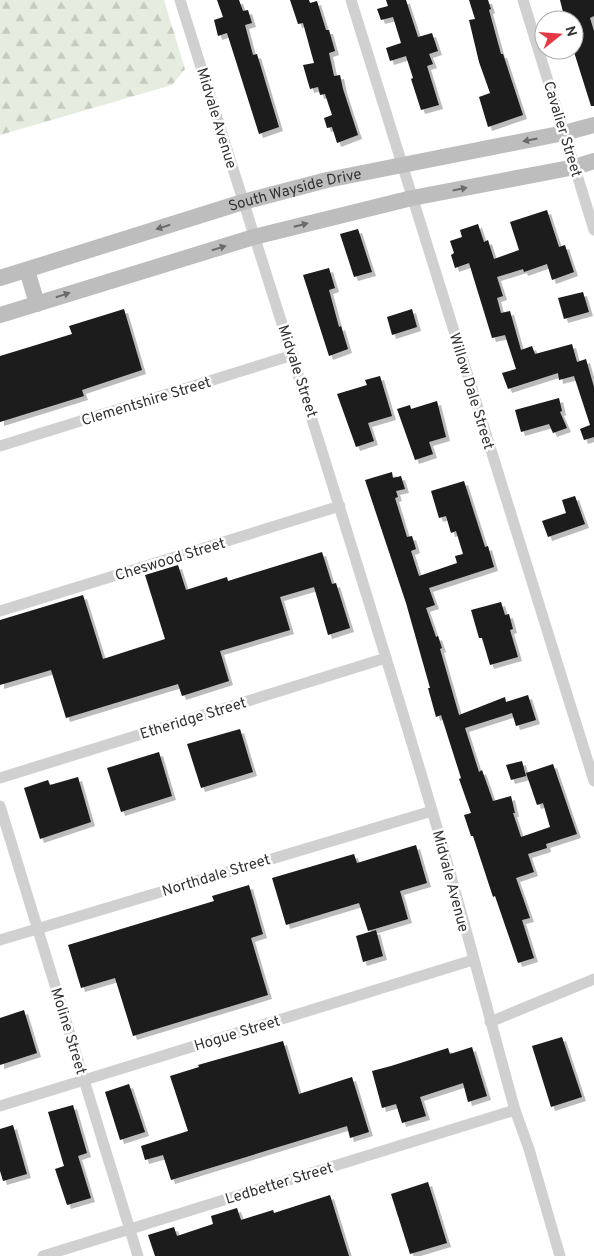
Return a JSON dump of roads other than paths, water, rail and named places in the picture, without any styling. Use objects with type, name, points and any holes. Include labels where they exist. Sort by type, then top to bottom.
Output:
[{"type":"main road","name":"South Wayside Drive","points":[[0,278],[243,202],[327,180],[564,133],[594,125]]},
{"type":"main road","points":[[0,315],[254,237],[412,198],[575,167],[594,161]]},
{"type":"main road","points":[[27,270],[37,304]]},
{"type":"street","name":"Midvale Avenue","points":[[180,0],[254,237]]},
{"type":"street","name":"Willow Dale Street","points":[[351,0],[594,781]]},
{"type":"street","name":"Cavalier Street","points":[[523,0],[594,230]]},
{"type":"street","name":"Midvale Street","points":[[254,237],[340,506]]},
{"type":"street","name":"Clementshire Street","points":[[0,446],[293,355]]},
{"type":"street","name":"Midvale Avenue","points":[[340,506],[432,811],[515,1110],[529,1149],[560,1256]]},
{"type":"street","name":"Cheswood Street","points":[[0,611],[340,506]]},
{"type":"street","name":"Etheridge Street","points":[[0,778],[386,658]]},
{"type":"street","name":"Moline Street","points":[[0,806],[138,1256]]},
{"type":"street","name":"Northdale Street","points":[[0,940],[432,811]]},
{"type":"street","name":"Hogue Street","points":[[0,1106],[473,960]]},
{"type":"street","points":[[490,1022],[594,979]]},
{"type":"street","name":"Ledbetter Street","points":[[43,1256],[515,1110]]}]
